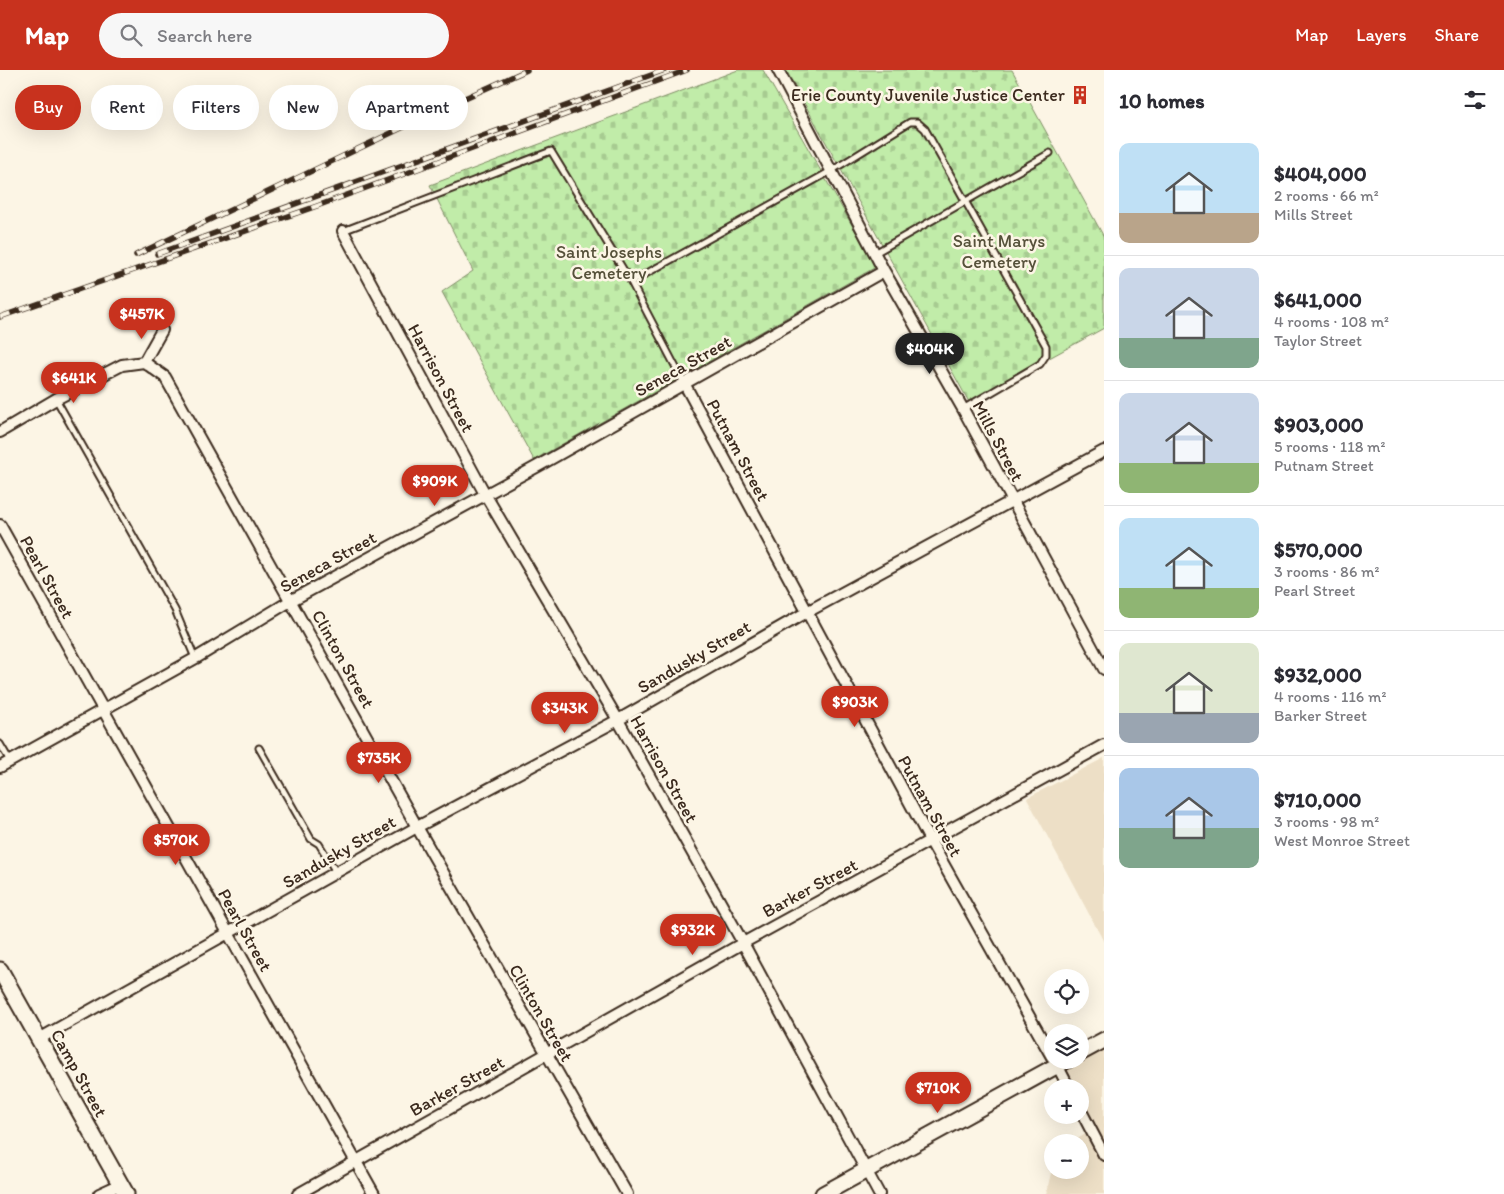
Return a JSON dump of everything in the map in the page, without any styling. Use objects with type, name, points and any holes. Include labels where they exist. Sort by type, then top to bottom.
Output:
[{"type":"main road","name":"Camp Street","points":[[2,978],[39,1039],[123,1189]]},
{"type":"main road","points":[[1089,1048],[1104,1040]]},
{"type":"main road","points":[[823,1194],[1044,1069]]},
{"type":"street","name":"Mills Street","points":[[778,70],[884,271],[963,408],[1104,669]]},
{"type":"street","name":"Harrison Street","points":[[343,231],[485,494],[618,720],[743,942],[879,1194]]},
{"type":"street","name":"Seneca Street","points":[[0,768],[196,658],[292,600],[884,271]]},
{"type":"street","points":[[0,432],[56,399],[122,365],[144,362],[162,330]]},
{"type":"street","name":"Clinton Street","points":[[144,362],[165,376],[546,1055],[627,1194]]},
{"type":"street","name":"Putnam Street","points":[[684,383],[930,842],[1044,1037]]},
{"type":"street","name":"Sandusky Street","points":[[39,1039],[229,934],[417,826],[618,720],[807,612],[1104,451]]},
{"type":"street","name":"Pearl Street","points":[[0,525],[374,1194]]},
{"type":"street","name":"Barker Street","points":[[298,1194],[743,942],[930,842],[1104,745]]},
{"type":"street","points":[[1088,1124],[1104,1155]]},
{"type":"street","points":[[99,1194],[123,1189]]},
{"type":"lane","points":[[631,282],[831,171],[910,122],[917,122],[925,129],[1046,346],[1046,354],[1040,364],[963,408]]},
{"type":"lane","points":[[343,231],[551,150],[631,282],[684,383]]},
{"type":"lane","points":[[876,253],[1050,153]]},
{"type":"lane","points":[[56,399],[175,610],[196,658]]},
{"type":"lane","points":[[0,744],[10,762]]},
{"type":"lane","points":[[259,748],[311,839],[319,844],[336,873]]},
{"type":"shaded area","points":[[1104,758],[1104,942],[1027,798]]},
{"type":"shaded area","points":[[1104,1035],[1104,1194],[1046,1194],[1050,1179],[1089,1179],[1089,1134],[1086,1134],[1094,1129],[1089,1118],[1089,1079],[1070,1079],[1065,1069],[1089,1069],[1089,1051]]},
{"type":"green space","name":"Saint Josephs Cemetery","points":[[738,70],[763,70],[876,267],[534,460],[442,292],[473,271],[430,185]]},
{"type":"green space","name":"Saint Marys Cemetery","points":[[786,70],[1012,70],[1104,237],[1104,328],[969,402]]},
{"type":"railway","points":[[136,255],[527,70]]},
{"type":"railway","points":[[157,254],[665,70]]},
{"type":"railway","points":[[0,317],[317,206],[687,70]]},
{"type":"place","name":"Erie County Juvenile Justice Center","points":[[1080,95]]}]
